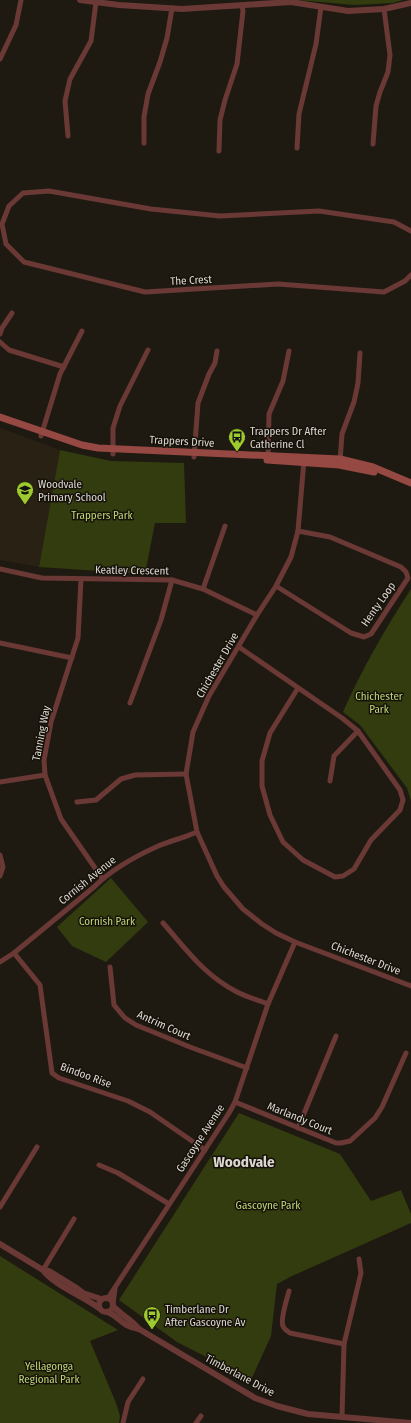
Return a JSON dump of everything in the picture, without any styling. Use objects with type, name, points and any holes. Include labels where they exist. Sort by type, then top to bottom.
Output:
[{"type":"main road","name":"Trappers Drive","points":[[0,417],[82,450],[340,462],[373,467],[411,483]]},
{"type":"main road","name":"Trappers Drive","points":[[0,421],[42,434]]},
{"type":"main road","name":"Trappers Drive","points":[[340,462],[372,471],[411,488]]},
{"type":"street","points":[[0,59],[16,25],[21,0]]},
{"type":"street","points":[[80,0],[172,8],[286,2],[348,11],[384,9],[411,2]]},
{"type":"street","points":[[68,136],[64,101],[70,79],[91,41],[96,2]]},
{"type":"street","points":[[218,150],[220,120],[237,64],[243,11],[242,5]]},
{"type":"street","points":[[298,148],[298,114],[316,44],[321,7]]},
{"type":"street","points":[[144,143],[144,117],[148,94],[160,62],[172,8]]},
{"type":"street","points":[[372,144],[376,106],[388,72],[390,55],[384,9]]},
{"type":"street","name":"The Crest","points":[[411,231],[394,222],[318,211],[220,216],[151,209],[49,191],[23,193],[9,206],[3,216],[2,224],[6,244],[24,262],[146,292],[278,284],[384,292],[406,281],[411,275]]},
{"type":"street","points":[[0,334],[2,328],[12,313]]},
{"type":"street","points":[[42,434],[60,374],[82,331]]},
{"type":"street","points":[[0,342],[9,350],[64,367]]},
{"type":"street","points":[[113,451],[113,428],[120,406],[148,350]]},
{"type":"street","points":[[194,455],[198,403],[209,374],[215,363],[217,351]]},
{"type":"street","points":[[268,458],[269,414],[283,381],[289,351]]},
{"type":"street","points":[[340,462],[342,434],[354,402],[358,383],[360,353]]},
{"type":"street","name":"Chichester Drive","points":[[304,460],[298,531],[291,557],[276,586],[209,696],[193,732],[186,774],[197,832],[217,876],[231,896],[243,909],[262,924],[295,942],[411,986]]},
{"type":"street","points":[[203,588],[225,526]]},
{"type":"street","name":"Henty Loop","points":[[276,586],[351,633],[364,637],[371,634],[408,578],[406,572],[401,567],[330,537],[298,531]]},
{"type":"street","name":"Keatley Crescent","points":[[0,569],[42,578],[172,580],[203,588],[257,615]]},
{"type":"street","name":"Tanning Way","points":[[81,578],[78,638],[51,722],[44,760],[45,775],[61,819],[102,878]]},
{"type":"street","points":[[130,703],[161,620],[172,580]]},
{"type":"street","points":[[0,643],[72,658]]},
{"type":"street","points":[[239,648],[298,688],[342,718],[358,731],[400,790],[403,800],[400,810],[371,840],[354,869],[343,876],[335,877],[303,860],[283,842],[270,815],[262,786],[262,761],[270,733],[298,688]]},
{"type":"street","points":[[330,781],[334,756],[358,731]]},
{"type":"street","points":[[77,802],[96,800],[121,779],[135,775],[186,774]]},
{"type":"street","points":[[0,782],[45,775]]},
{"type":"street","name":"Cornish Avenue","points":[[0,962],[94,887],[102,878],[126,862],[156,847],[197,832]]},
{"type":"street","points":[[0,855],[3,867],[0,876]]},
{"type":"street","points":[[164,923],[200,966],[220,982],[238,993],[268,1004]]},
{"type":"street","name":"Gascoyne Avenue","points":[[108,1298],[221,1127],[235,1102],[268,1004],[295,942]]},
{"type":"street","name":"Bindoo Rise","points":[[14,952],[40,985],[52,1074],[59,1078],[134,1104],[150,1112],[205,1150]]},
{"type":"street","name":"Antrim Court","points":[[110,967],[114,1005],[125,1018],[136,1025],[247,1068]]},
{"type":"street","points":[[298,1128],[336,1036]]},
{"type":"street","name":"Marlandy Court","points":[[235,1102],[336,1143],[350,1141],[379,1114],[406,1053]]},
{"type":"street","points":[[0,1207],[37,1147]]},
{"type":"street","points":[[99,1165],[118,1174],[169,1204]]},
{"type":"street","points":[[44,1270],[74,1219]]},
{"type":"street","points":[[0,1244],[44,1270],[49,1271],[83,1293],[101,1300],[108,1298],[111,1300],[113,1305],[111,1310],[108,1312],[102,1311],[92,1302],[80,1298],[72,1291],[46,1275],[44,1270]]},
{"type":"street","points":[[342,1417],[344,1344],[362,1273],[359,1259]]},
{"type":"street","name":"Gascoyne Avenue","points":[[113,1305],[115,1288]]},
{"type":"street","points":[[289,1291],[282,1320],[283,1326],[286,1330],[290,1333],[344,1344]]},
{"type":"street","points":[[99,1308],[99,1303],[101,1300]]},
{"type":"street","name":"Timberlane Drive","points":[[113,1305],[121,1315],[139,1329],[255,1398],[290,1410],[308,1414],[411,1423]]},
{"type":"street","name":"Timberlane Drive","points":[[108,1312],[113,1314],[123,1324],[139,1329]]},
{"type":"street","points":[[123,1423],[128,1402],[143,1379]]},
{"type":"street","points":[[196,1423],[201,1416]]},
{"type":"shaded area","name":"Woodvale Primary School","points":[[0,428],[60,450],[39,567],[0,560]]},
{"type":"green space","points":[[297,0],[403,0],[393,3],[355,5]]},
{"type":"green space","name":"Trappers Park","points":[[60,450],[111,461],[184,463],[186,523],[155,523],[145,574],[39,567]]},
{"type":"green space","name":"Chichester Park","points":[[411,589],[411,801],[407,788],[360,725],[343,712],[374,649]]},
{"type":"green space","name":"Cornish Park","points":[[111,878],[148,922],[106,962],[72,946],[57,927]]},
{"type":"green space","name":"Gascoyne Park","points":[[239,1113],[340,1154],[371,1201],[401,1190],[411,1214],[411,1223],[277,1284],[271,1336],[251,1380],[177,1342],[119,1300]]},
{"type":"green space","name":"Yellagonga Regional Park","points":[[0,1256],[118,1330],[90,1341],[116,1403],[120,1416],[119,1423],[0,1423]]},
{"type":"place","name":"Trappers Dr After Catherine Cl","points":[[237,452]]},
{"type":"place","name":"Woodvale Primary School","points":[[25,505]]},
{"type":"place","name":"Timberlane Dr After Gascoyne Av","points":[[152,1330]]},
{"type":"district","name":"Woodvale","points":[[244,1162]]}]
